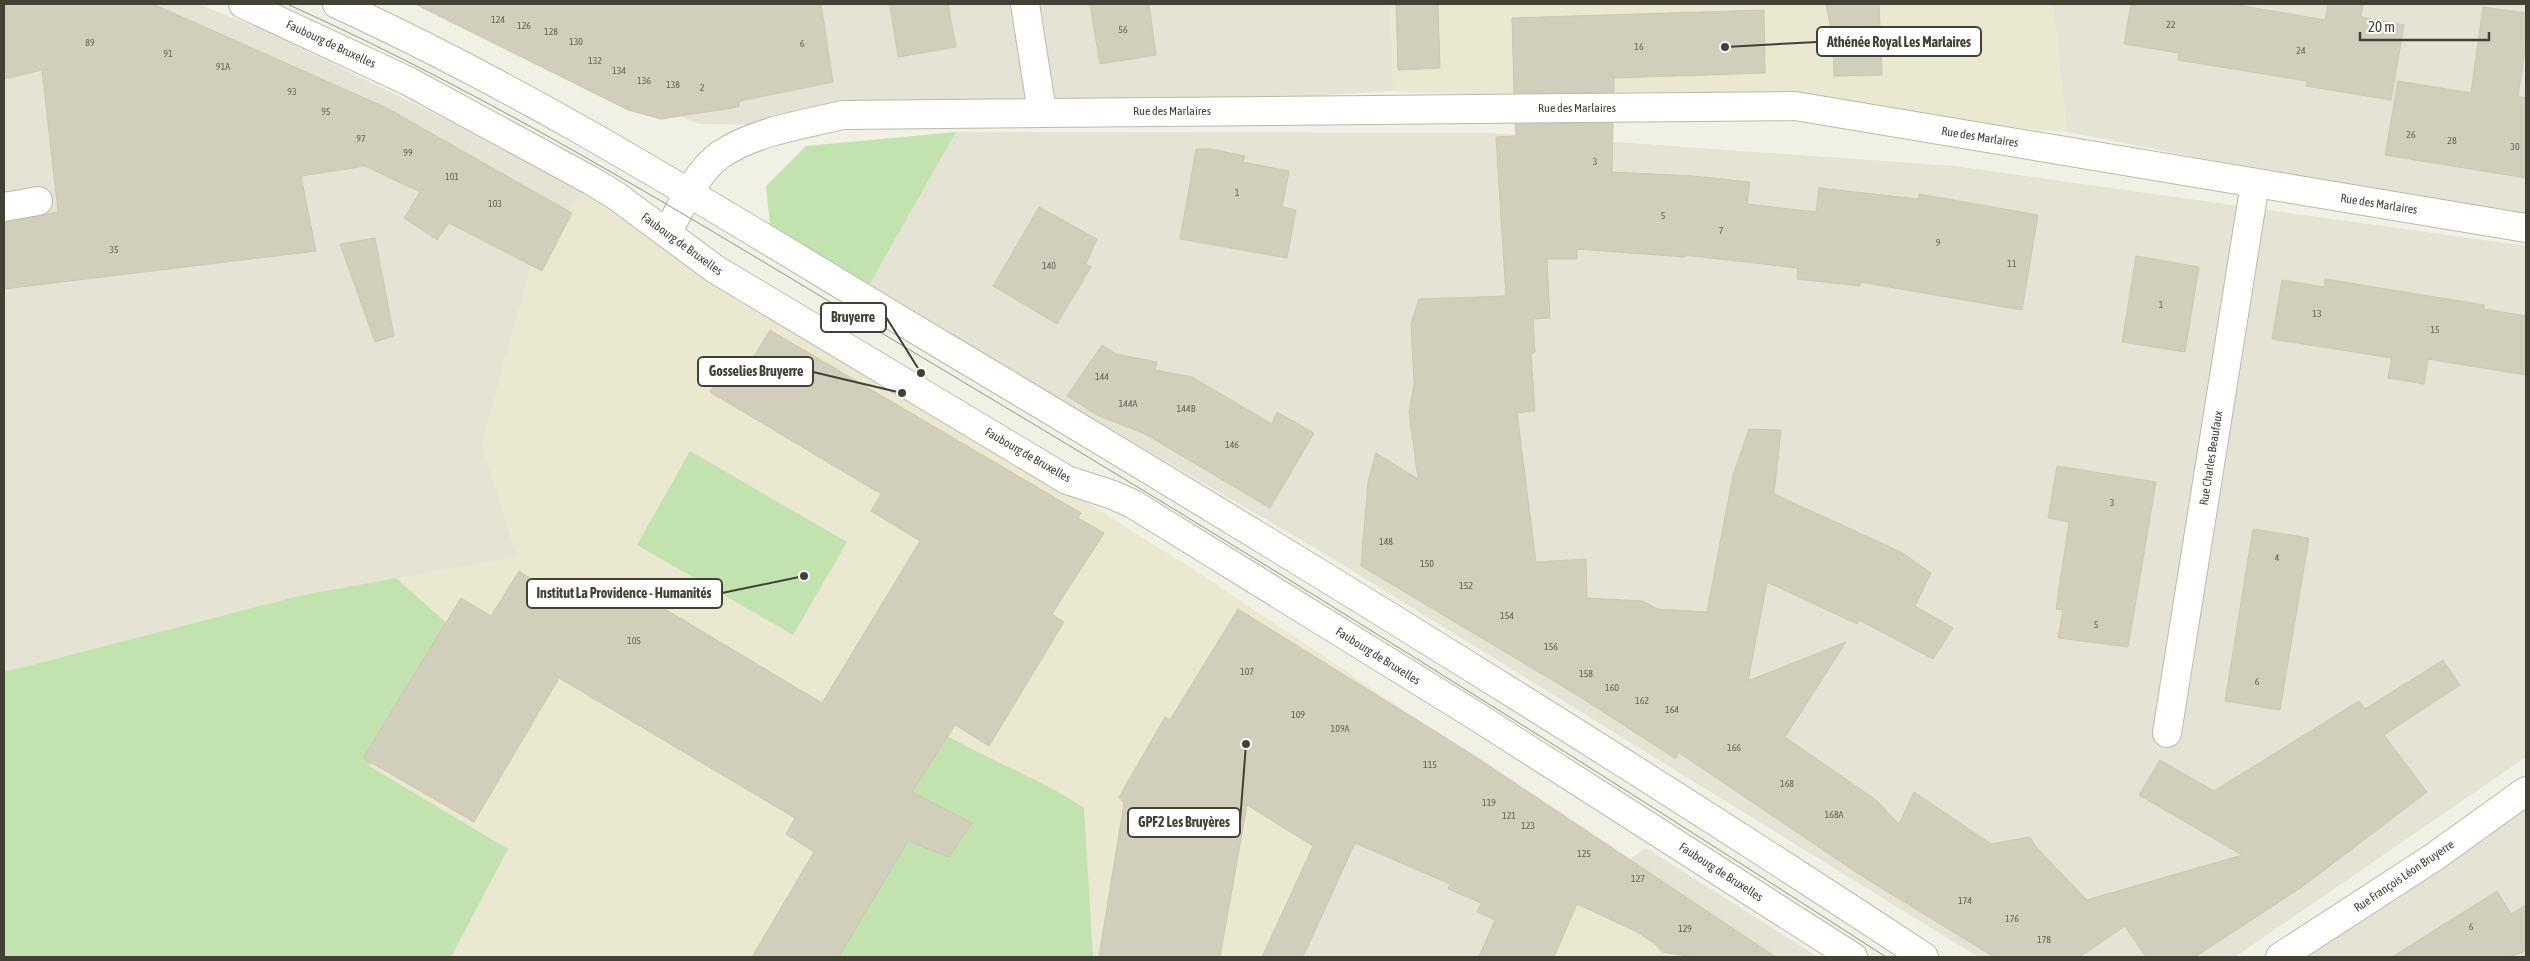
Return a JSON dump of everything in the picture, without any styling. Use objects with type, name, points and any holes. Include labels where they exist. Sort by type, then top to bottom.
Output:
[{"type":"street","name":"Faubourg de Bruxelles","points":[[243,4],[340,47],[477,117],[615,195],[715,269],[1067,480],[1113,495],[1133,504],[1459,706],[1699,857],[1853,957]]},
{"type":"street","points":[[337,4],[496,83],[591,136],[1131,458],[1675,796],[1924,957]]},
{"type":"street","points":[[1024,4],[1042,112]]},
{"type":"street","name":"Rue des Marlaires","points":[[666,233],[703,172],[719,156],[737,146],[798,125],[843,115],[1795,106],[2526,228]]},
{"type":"street","name":"Rue Charles Beaufaux","points":[[2167,733],[2254,183]]},
{"type":"street","points":[[4,207],[38,201]]},
{"type":"street","name":"Rue François Léon Bruyerre","points":[[2280,957],[2434,857],[2526,791]]},
{"type":"shaded area","points":[[4,4],[198,4],[268,32],[588,189],[536,248],[482,444],[517,557],[303,595],[4,672]]},
{"type":"shaded area","points":[[424,4],[1391,4],[1393,91],[1307,96],[1246,110],[798,125],[699,124]]},
{"type":"shaded area","points":[[1391,4],[2053,4],[2067,132],[1750,106],[1393,91]]},
{"type":"shaded area","points":[[2053,4],[2526,4],[2526,221],[2067,132]]},
{"type":"shaded area","points":[[956,132],[1490,133],[1954,166],[2526,246],[2526,757],[2235,957],[1978,957],[1330,557],[868,287]]},
{"type":"shaded area","points":[[588,189],[1199,573],[1411,715],[1302,957],[4,957],[4,672],[303,595],[517,557],[482,444],[536,248]]},
{"type":"shaded area","points":[[1411,715],[1548,804],[1526,861],[1483,957],[1302,957]]},
{"type":"shaded area","points":[[2526,799],[2526,957],[2303,957]]},
{"type":"shaded area","points":[[1548,804],[1630,859],[1595,912],[1634,931],[1664,952],[1675,946],[1689,957],[1483,957],[1526,861]]},
{"type":"shaded area","points":[[1646,848],[1818,957],[1689,957],[1675,947],[1665,952],[1634,931],[1595,912],[1630,859]]},
{"type":"green space","points":[[956,132],[868,287],[770,225],[766,186],[806,146]]},
{"type":"green space","points":[[690,451],[847,542],[793,635],[637,545]]},
{"type":"green space","points":[[396,578],[451,627],[369,766],[508,849],[451,957],[4,957],[4,672],[303,595]]},
{"type":"green space","points":[[937,730],[1048,787],[1084,808],[1093,957],[816,957],[894,829]]},
{"type":"building","points":[[4,4],[153,4],[387,108],[572,213],[542,271],[449,223],[437,240],[404,218],[420,192],[365,166],[301,176],[316,251],[4,289],[4,222],[58,212],[42,70],[4,79]]},
{"type":"building","points":[[415,4],[821,4],[833,82],[740,101],[738,107],[661,119],[628,110]]},
{"type":"building","points":[[890,4],[948,4],[956,47],[898,57]]},
{"type":"building","points":[[1090,4],[1149,4],[1156,55],[1100,64]]},
{"type":"building","points":[[1396,4],[1438,4],[1440,68],[1398,70]]},
{"type":"building","points":[[1826,4],[1879,4],[1882,75],[1834,76],[1833,41]]},
{"type":"building","points":[[2131,4],[2232,4],[2325,20],[2328,4],[2363,4],[2361,17],[2404,25],[2391,100],[2306,86],[2307,81],[2178,60],[2179,53],[2124,44]]},
{"type":"building","points":[[2483,7],[2526,13],[2526,42],[2518,96],[2526,98],[2526,178],[2385,155],[2398,81],[2471,93]]},
{"type":"building","points":[[1764,10],[1765,73],[1614,78],[1614,92],[1514,93],[1512,18]]},
{"type":"building","points":[[1613,123],[1612,172],[1693,176],[1750,182],[1747,204],[1816,212],[1819,188],[1918,199],[1919,194],[2038,215],[2022,310],[1860,282],[1860,286],[1797,279],[1798,268],[1684,255],[1685,257],[1577,249],[1577,259],[1547,259],[1550,318],[1533,319],[1535,352],[1531,354],[1535,411],[1517,413],[1536,562],[1586,559],[1587,598],[1643,601],[1657,609],[1707,612],[1733,475],[1749,429],[1781,430],[1774,494],[1901,552],[1931,573],[1915,606],[1953,628],[1933,659],[1859,620],[1857,624],[1767,582],[1748,681],[1846,642],[1785,737],[1876,800],[1899,824],[1914,792],[1991,844],[2030,837],[2036,847],[2087,900],[2242,855],[2139,795],[2160,760],[2214,791],[2359,701],[2365,709],[2443,660],[2460,685],[2384,735],[2427,792],[2302,887],[2195,957],[2146,957],[2125,926],[2080,957],[1994,957],[1857,873],[1678,752],[1676,759],[1577,695],[1361,566],[1368,482],[1376,453],[1418,479],[1409,411],[1414,384],[1411,324],[1419,299],[1506,296],[1496,137],[1516,136],[1515,124]]},
{"type":"building","points":[[1196,149],[1211,149],[1245,156],[1243,162],[1289,171],[1282,207],[1296,210],[1287,258],[1180,239]]},
{"type":"building","points":[[1039,207],[1097,239],[1086,264],[1091,267],[1057,324],[993,286]]},
{"type":"building","points":[[375,238],[394,336],[375,342],[340,244]]},
{"type":"building","points":[[2136,256],[2199,267],[2185,352],[2122,342]]},
{"type":"building","points":[[2325,279],[2484,305],[2484,309],[2526,316],[2526,375],[2428,359],[2424,384],[2388,378],[2392,358],[2272,339],[2282,280],[2324,287]]},
{"type":"building","points":[[770,330],[1081,513],[1078,518],[1104,533],[1052,614],[1064,622],[989,746],[955,725],[912,792],[972,823],[949,857],[908,841],[839,957],[752,957],[814,852],[786,834],[795,818],[559,678],[474,822],[363,758],[461,598],[491,616],[519,571],[572,605],[586,582],[603,592],[613,578],[822,703],[920,541],[871,511],[881,494],[710,392],[729,361],[745,371]]},
{"type":"building","points":[[1102,345],[1116,354],[1157,362],[1155,370],[1192,377],[1272,424],[1277,412],[1314,433],[1270,508],[1145,434],[1097,415],[1067,396]]},
{"type":"building","points":[[2057,466],[2156,482],[2128,647],[2058,638],[2063,610],[2056,609],[2069,522],[2048,518]]},
{"type":"building","points":[[2253,529],[2309,538],[2280,710],[2225,701]]},
{"type":"building","points":[[1238,609],[1470,753],[1776,957],[1693,957],[1662,952],[1655,944],[1637,932],[1577,904],[1554,957],[1479,957],[1495,920],[1477,912],[1481,903],[1448,889],[1450,884],[1355,843],[1303,957],[1262,957],[1313,846],[1247,805],[1220,957],[1099,957],[1124,803],[1119,797],[1165,717],[1170,720]]},
{"type":"building","points":[[2497,891],[2511,914],[2526,905],[2526,951],[2509,957],[2392,957]]},
{"type":"tram line","points":[[287,4],[370,43],[532,127],[690,218],[1288,579],[1648,804],[1886,957]]},
{"type":"place","name":"Athénée Royal Les Marlaires","points":[[1725,47]]},
{"type":"place","name":"Bruyerre","points":[[921,373]]},
{"type":"place","name":"Gosselies Bruyerre","points":[[902,393]]},
{"type":"place","name":"Institut La Providence - Humanités","points":[[804,576]]},
{"type":"place","name":"GPF2 Les Bruyères","points":[[1246,744]]}]
